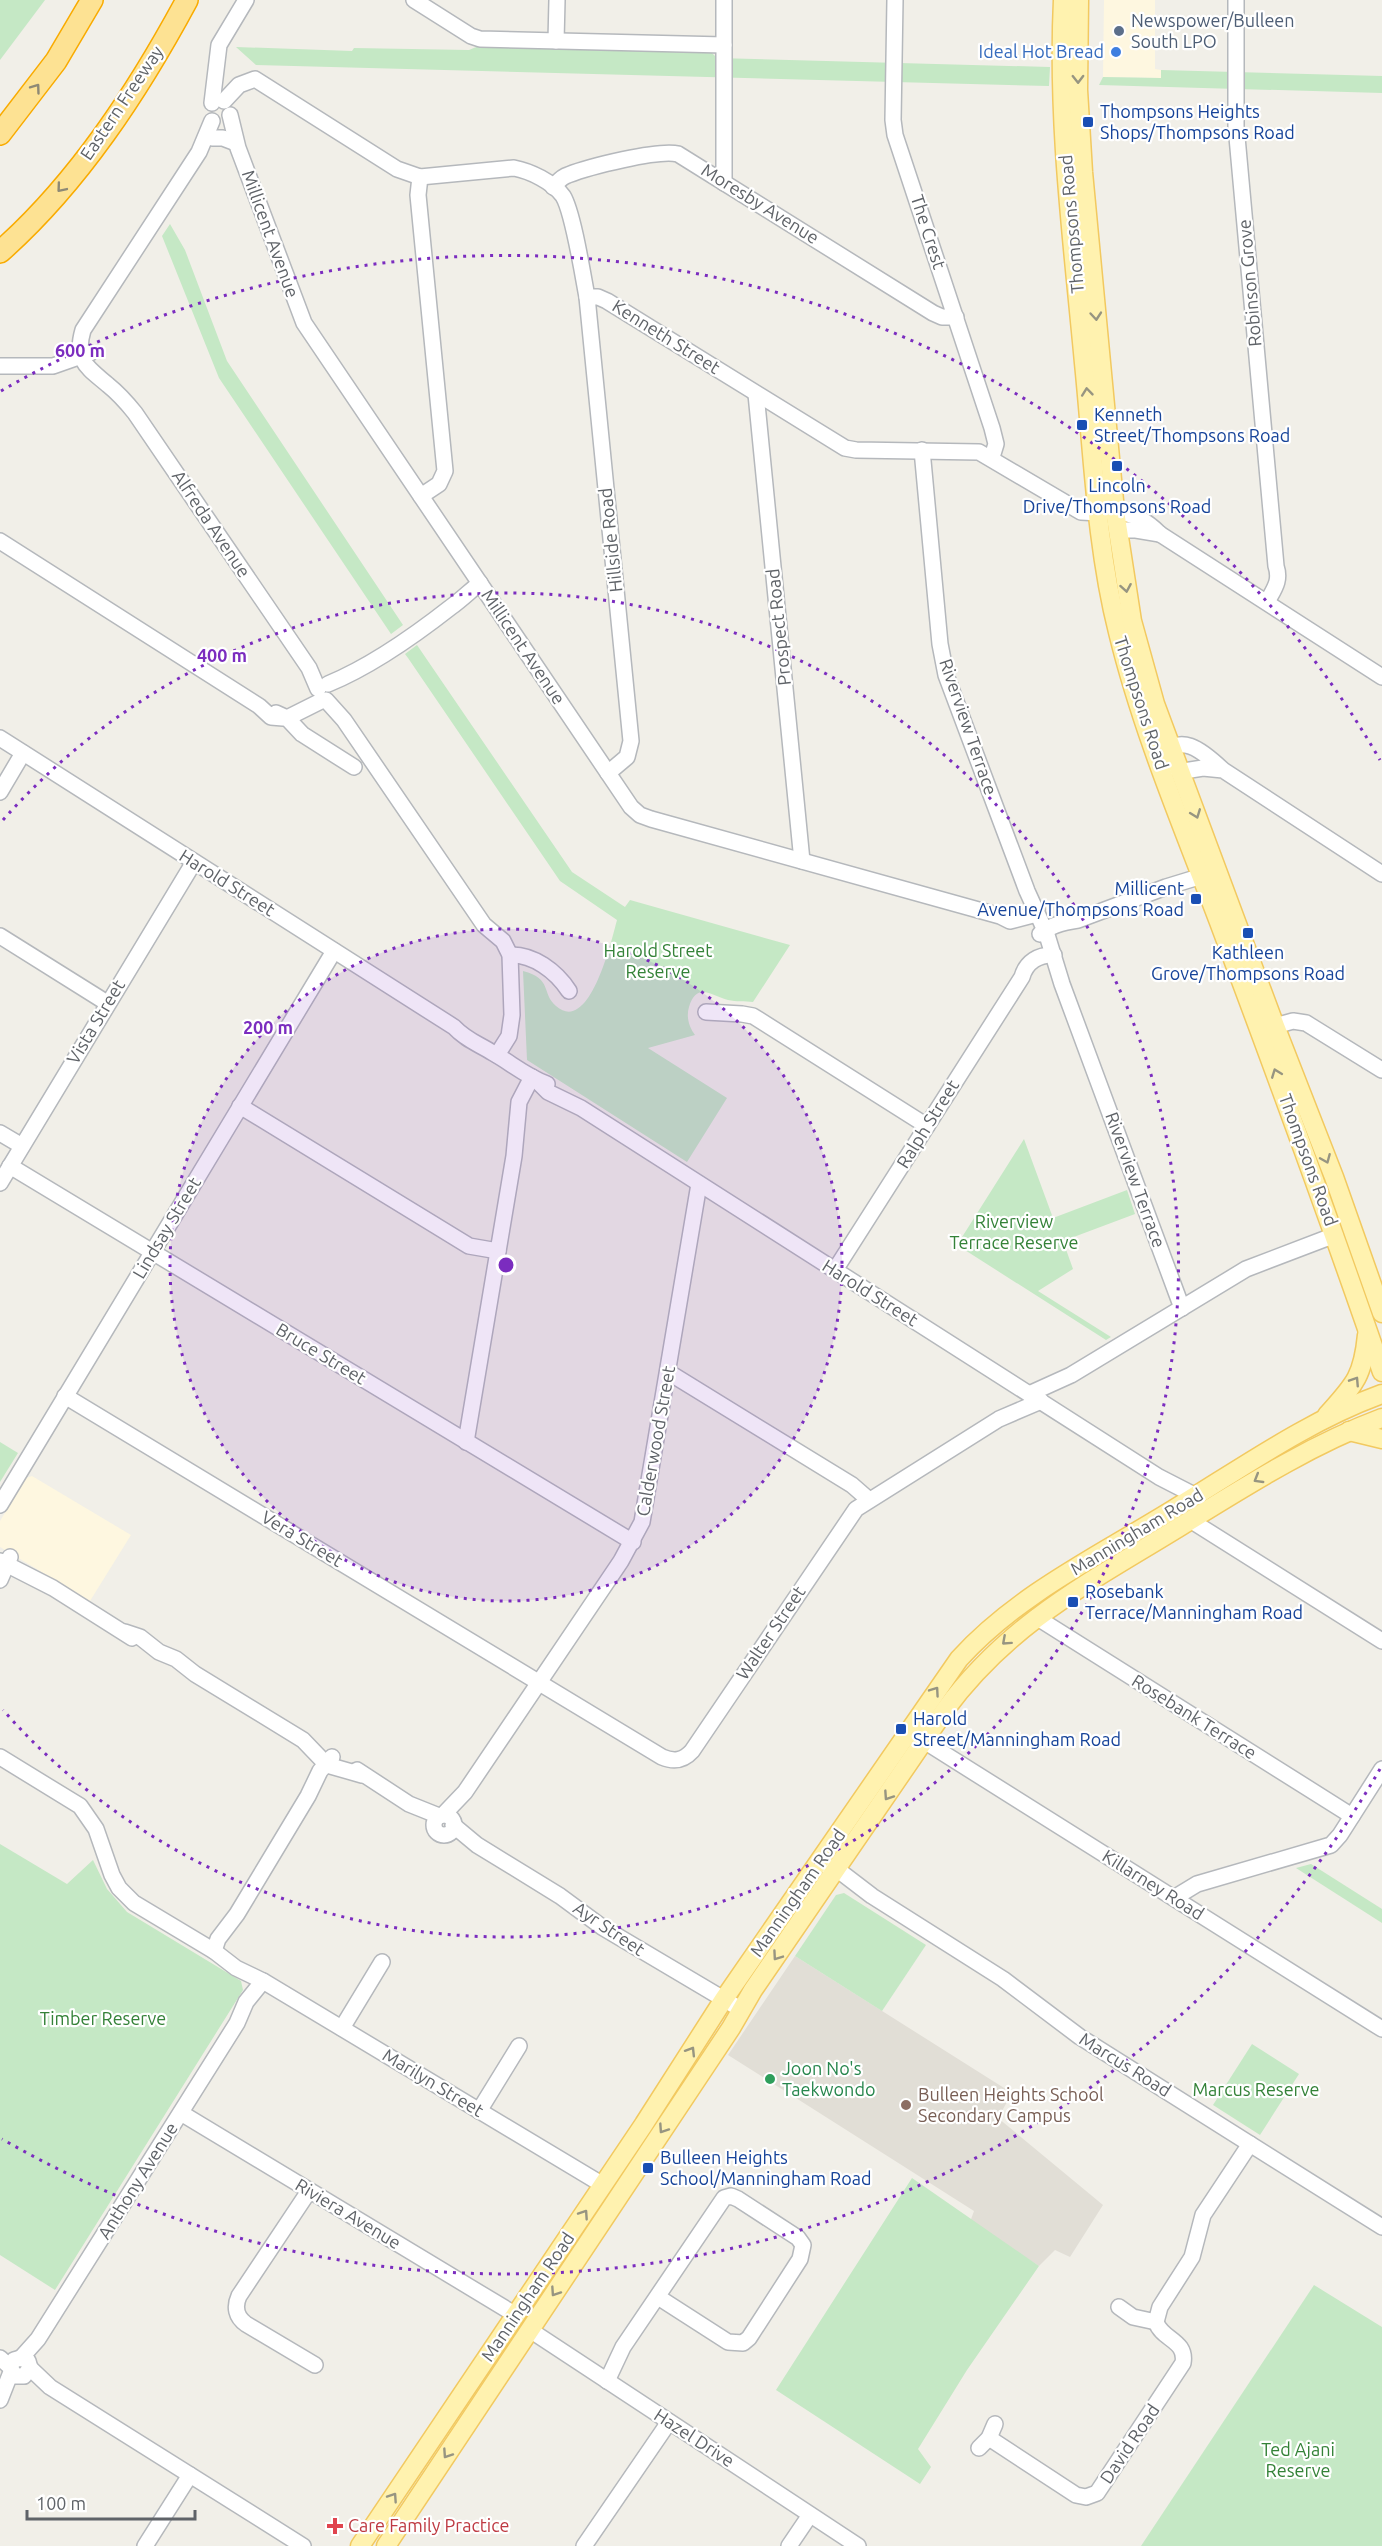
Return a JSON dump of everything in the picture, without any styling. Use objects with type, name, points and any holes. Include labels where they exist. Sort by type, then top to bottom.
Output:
[{"type":"highway","points":[[0,134],[56,61],[92,0]]},
{"type":"highway","name":"Eastern Freeway","points":[[0,252],[27,228],[99,143],[153,59],[187,0]]},
{"type":"main road","name":"Thompsons Road","points":[[1063,0],[1061,70],[1067,183],[1107,512]]},
{"type":"main road","name":"Thompsons Road","points":[[1078,0],[1078,90],[1107,512],[1109,587],[1118,633],[1142,714],[1160,764],[1206,871],[1267,1029],[1382,1372]]},
{"type":"main road","points":[[1107,512],[1108,526],[1117,530]]},
{"type":"main road","name":"Thompsons Road","points":[[1117,530],[1126,591],[1138,645],[1155,704],[1180,771],[1206,871]]},
{"type":"main road","name":"Thompsons Road","points":[[1267,1029],[1334,1177],[1382,1313]]},
{"type":"main road","points":[[1320,1423],[1360,1375],[1364,1364],[1367,1329]]},
{"type":"main road","name":"Manningham Road","points":[[360,2546],[603,2185],[724,1999],[945,1677],[974,1642],[1025,1600],[1172,1510],[1320,1423],[1382,1394]]},
{"type":"main road","name":"Manningham Road","points":[[386,2546],[742,2010],[924,1741],[960,1690],[982,1665],[1004,1643],[1036,1617],[1190,1520],[1276,1468],[1348,1431],[1382,1418]]},
{"type":"main road","points":[[1348,1431],[1382,1439]]},
{"type":"street","points":[[222,112],[217,52],[246,0]]},
{"type":"street","points":[[414,0],[476,38],[724,45]]},
{"type":"street","points":[[556,41],[557,0]]},
{"type":"street","points":[[724,0],[724,183]]},
{"type":"street","name":"The Crest","points":[[895,0],[893,120],[895,135],[992,428],[996,444],[992,457]]},
{"type":"street","name":"Robinson Grove","points":[[1236,0],[1236,126],[1279,580],[1264,599]]},
{"type":"street","points":[[199,152],[212,138],[222,112],[221,66],[226,34]]},
{"type":"street","name":"Kenneth Street","points":[[221,66],[229,77],[244,81],[255,79],[408,174],[420,177],[514,168],[528,172],[553,187],[563,197],[568,210],[587,297],[598,297],[607,301],[845,448],[974,451],[992,457],[1081,512],[1107,512],[1139,517],[1160,534],[1382,677]]},
{"type":"street","points":[[0,366],[53,366],[86,354],[89,336],[99,307],[244,81]]},
{"type":"street","name":"Kenneth Street","points":[[222,112],[246,88],[257,86],[272,91]]},
{"type":"street","name":"Millicent Avenue","points":[[222,112],[237,145],[304,323],[631,807],[645,817],[1000,916],[1034,911]]},
{"type":"street","points":[[212,138],[224,138],[237,145]]},
{"type":"street","name":"Moresby Avenue","points":[[553,187],[570,174],[663,152],[683,156],[933,313],[942,317],[956,317]]},
{"type":"street","points":[[420,177],[418,195],[445,471],[439,484],[421,496]]},
{"type":"street","name":"Hillside Road","points":[[587,297],[631,741],[627,757],[608,773]]},
{"type":"street","name":"Alfreda Avenue","points":[[86,354],[108,385],[135,413],[484,925],[502,941],[510,954]]},
{"type":"street","name":"Prospect Road","points":[[756,394],[802,861]]},
{"type":"street","name":"Riverview Terrace","points":[[922,450],[943,662],[1182,1308]]},
{"type":"street","points":[[1117,530],[1160,534]]},
{"type":"street","points":[[0,542],[259,706],[290,716],[302,734],[354,767]]},
{"type":"street","points":[[290,716],[482,587]]},
{"type":"street","name":"Harold Street","points":[[0,738],[454,1027],[466,1031],[497,1055],[532,1077],[548,1092],[581,1108],[1159,1477],[1196,1496]]},
{"type":"street","points":[[1223,771],[1203,768],[1180,771],[1160,764],[1171,747],[1178,744],[1193,747],[1210,758],[1223,771],[1382,874]]},
{"type":"street","points":[[0,792],[23,753]]},
{"type":"street","name":"Vista Street","points":[[0,1183],[194,862]]},
{"type":"street","points":[[1044,933],[1206,871]]},
{"type":"street","points":[[0,936],[107,1003]]},
{"type":"street","name":"Lindsay Street","points":[[0,1505],[334,951]]},
{"type":"street","points":[[497,1055],[509,1036],[512,1015],[510,954],[521,954],[531,958],[560,979],[568,991]]},
{"type":"street","name":"Ralph Street","points":[[835,1270],[1022,977],[1051,956]]},
{"type":"street","points":[[706,1012],[753,1016],[927,1126]]},
{"type":"street","points":[[1267,1029],[1293,1021],[1306,1023],[1382,1070]]},
{"type":"street","points":[[466,1442],[514,1156],[520,1098],[532,1077]]},
{"type":"street","points":[[240,1106],[469,1246],[498,1251]]},
{"type":"street","points":[[0,1132],[22,1146]]},
{"type":"street","name":"Bruce Street","points":[[10,1166],[633,1542]]},
{"type":"street","name":"Calderwood Street","points":[[445,1823],[633,1542],[644,1516],[699,1184]]},
{"type":"street","name":"Walter Street","points":[[539,1682],[662,1757],[674,1761],[683,1759],[692,1751],[851,1515],[868,1499],[1254,1265],[1335,1235]]},
{"type":"street","points":[[668,1372],[852,1485],[868,1499]]},
{"type":"street","name":"Walter Street","points":[[999,1419],[1010,1408],[1055,1393],[1071,1375]]},
{"type":"street","name":"Vera Street","points":[[65,1396],[539,1682]]},
{"type":"street","points":[[1159,1477],[1170,1489],[1172,1510]]},
{"type":"street","points":[[1190,1520],[1382,1641]]},
{"type":"street","points":[[0,1580],[3,1561]]},
{"type":"street","name":"Ayr Street","points":[[3,1561],[53,1588],[125,1632],[155,1659],[195,1674],[303,1740],[320,1746],[329,1762],[347,1762],[362,1775],[445,1823],[560,1896],[602,1927],[742,2010]]},
{"type":"street","name":"Rosebank Terrace","points":[[1036,1617],[1352,1816]]},
{"type":"street","name":"Killarney Road","points":[[924,1741],[1382,2029]]},
{"type":"street","name":"Marilyn Street","points":[[0,1757],[73,1801],[84,1812],[101,1839],[112,1875],[127,1896],[236,1968],[263,1981],[603,2185]]},
{"type":"street","points":[[214,1952],[227,1936],[237,1914],[308,1796],[320,1782],[329,1762]]},
{"type":"street","points":[[1174,1898],[1189,1886],[1331,1845],[1337,1840],[1382,1769]]},
{"type":"street","name":"Marcus Road","points":[[819,1863],[833,1877],[872,1896],[994,1974],[1080,2037],[1382,2228]]},
{"type":"street","points":[[1189,1907],[1206,1882]]},
{"type":"street","points":[[342,2028],[382,1962]]},
{"type":"street","name":"Anthony Avenue","points":[[1,2399],[18,2366],[38,2339],[237,2023],[246,2002],[263,1981]]},
{"type":"street","points":[[479,2111],[519,2046]]},
{"type":"street","name":"Riviera Avenue","points":[[181,2113],[516,2315]]},
{"type":"street","points":[[1156,2322],[1160,2307],[1192,2257],[1203,2215],[1250,2144]]},
{"type":"street","points":[[309,2190],[239,2296],[236,2306],[239,2317],[246,2324],[315,2365]]},
{"type":"street","points":[[601,2377],[727,2196],[738,2199],[798,2238],[803,2245],[800,2259],[743,2343],[728,2343],[657,2297]]},
{"type":"street","name":"David Road","points":[[988,2437],[1076,2495],[1086,2497],[1097,2493],[1183,2363],[1179,2345],[1160,2331],[1156,2322],[1133,2317],[1119,2307]]},
{"type":"street","name":"Hazel Drive","points":[[530,2330],[858,2546]]},
{"type":"street","points":[[0,2353],[50,2387],[303,2546]]},
{"type":"street","points":[[584,2546],[669,2422]]},
{"type":"street","points":[[145,2546],[190,2475]]},
{"type":"street","points":[[789,2546],[810,2515]]},
{"type":"shaded area","points":[[1104,0],[1155,0],[1155,69],[1161,70],[1161,78],[1103,77]]},
{"type":"shaded area","points":[[32,1476],[131,1535],[90,1601],[0,1547],[0,1521],[26,1478]]},
{"type":"shaded area","name":"Bulleen Heights School Secondary Campus","points":[[795,1956],[1012,2093],[998,2118],[1103,2205],[1070,2257],[1055,2250],[1039,2266],[970,2222],[974,2211],[728,2055]]},
{"type":"green space","points":[[0,0],[45,0],[0,60]]},
{"type":"green space","points":[[481,45],[711,52],[717,58],[1050,67],[1049,86],[256,65],[236,47],[352,51],[354,48],[469,50]]},
{"type":"green space","points":[[1161,70],[1382,76],[1382,93],[1099,85],[1103,77],[1161,78]]},
{"type":"green space","points":[[170,224],[185,250],[227,361],[403,625],[391,634],[219,378],[162,236]]},
{"type":"green space","name":"Harold Street Reserve","points":[[417,645],[572,872],[625,907],[630,900],[790,945],[753,1002],[731,1001],[706,992],[696,994],[688,1011],[691,1029],[695,1035],[648,1048],[727,1098],[687,1162],[527,1060],[523,971],[543,982],[556,1006],[568,1012],[579,1008],[589,997],[597,981],[617,920],[560,881],[405,654]]},
{"type":"green space","name":"Riverview Terrace Reserve","points":[[1024,1139],[1053,1218],[1127,1190],[1135,1214],[1063,1241],[1073,1269],[1038,1291],[1111,1337],[1106,1340],[957,1245]]},
{"type":"green space","points":[[0,1442],[18,1453],[0,1482]]},
{"type":"green space","name":"Timber Reserve","points":[[0,1844],[67,1884],[93,1860],[107,1889],[127,1912],[241,1981],[243,1990],[55,2290],[0,2255]]},
{"type":"green space","points":[[1311,1864],[1382,1909],[1382,1923],[1296,1868]]},
{"type":"green space","points":[[844,1893],[926,1945],[882,2011],[795,1956],[836,1895]]},
{"type":"green space","name":"Marcus Reserve","points":[[1252,2044],[1299,2074],[1260,2135],[1213,2105]]},
{"type":"green space","points":[[912,2178],[1039,2266],[967,2370],[918,2449],[931,2467],[920,2484],[776,2390]]},
{"type":"green space","name":"Ted Ajani Reserve","points":[[1314,2285],[1382,2327],[1382,2546],[1141,2546]]},
{"type":"place","name":"Newspower/Bulleen South LPO","points":[[1119,31]]},
{"type":"place","name":"Ideal Hot Bread","points":[[1116,52]]},
{"type":"place","name":"Thompsons Heights Shops/Thompsons Road","points":[[1088,122]]},
{"type":"place","name":"Kenneth Street/Thompsons Road","points":[[1082,425]]},
{"type":"place","name":"Lincoln Drive/Thompsons Road","points":[[1117,466]]},
{"type":"place","name":"Millicent Avenue/Thompsons Road","points":[[1196,899]]},
{"type":"place","name":"Kathleen Grove/Thompsons Road","points":[[1248,933]]},
{"type":"place","name":"Rosebank Terrace/Manningham Road","points":[[1073,1602]]},
{"type":"place","name":"Harold Street/Manningham Road","points":[[901,1729]]},
{"type":"place","name":"Joon No's Taekwondo","points":[[770,2079]]},
{"type":"place","name":"Bulleen Heights School Secondary Campus","points":[[906,2105]]},
{"type":"place","name":"Bulleen Heights School/Manningham Road","points":[[648,2168]]},
{"type":"place","name":"Care Family Practice","points":[[335,2526]]}]
